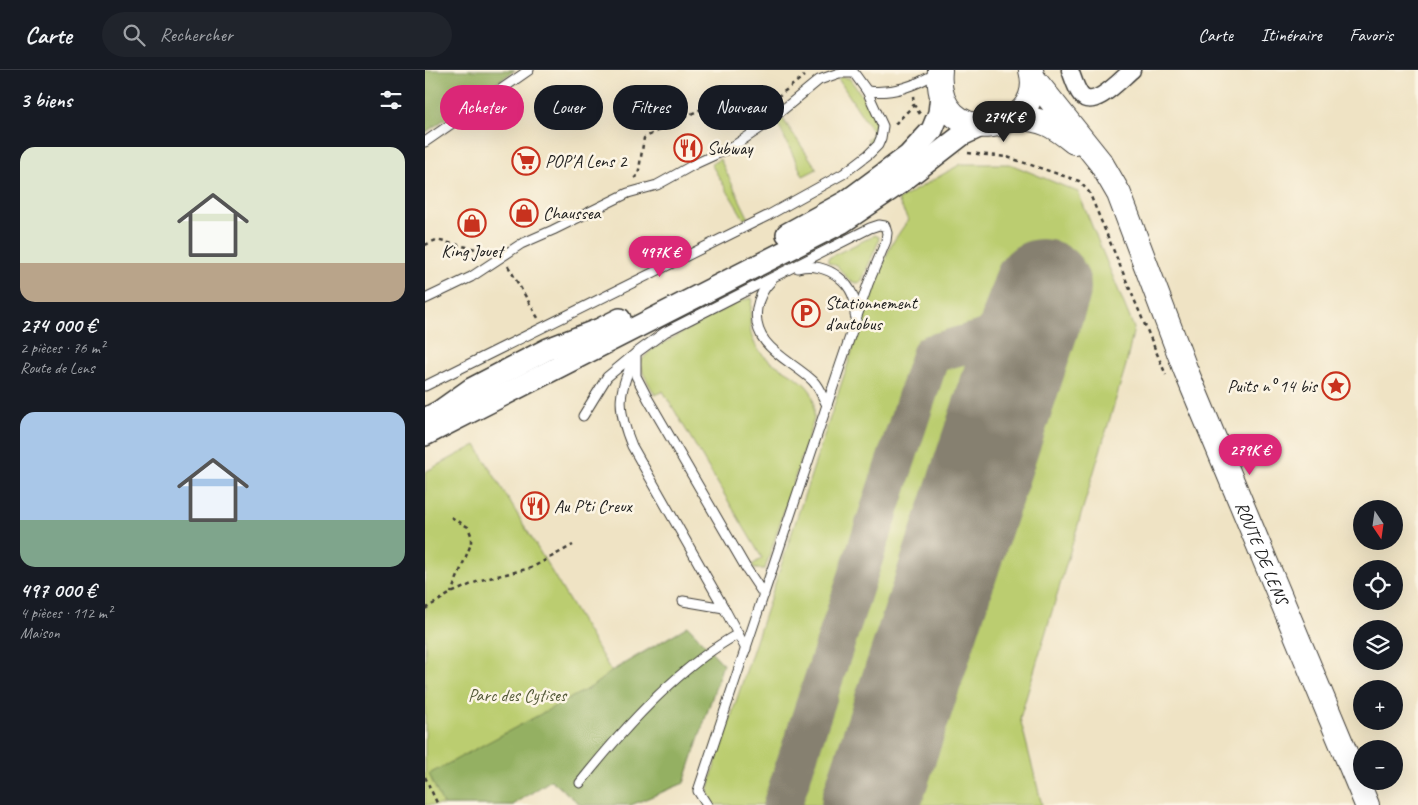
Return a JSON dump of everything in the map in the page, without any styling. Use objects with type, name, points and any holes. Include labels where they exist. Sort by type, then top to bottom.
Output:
[{"type":"main road","points":[[940,70],[939,83],[941,95],[947,106],[958,118],[973,125],[981,126],[1005,123],[1015,117],[1025,106],[1031,92],[1032,74]]},
{"type":"main road","name":"ROUTE DE LENS","points":[[1032,74],[1101,163],[1119,194],[1186,371],[1367,805]]},
{"type":"main road","name":"ROUTE DE LENS","points":[[1015,117],[1030,118],[1053,125],[1101,163]]},
{"type":"street","points":[[1070,70],[1081,95],[1086,99],[1094,100],[1132,70]]},
{"type":"street","points":[[425,419],[440,412],[471,389],[548,349],[600,329],[811,222],[847,201],[908,156],[932,130],[939,113],[941,95]]},
{"type":"street","points":[[425,435],[661,324],[841,223],[900,183],[949,144],[981,126]]},
{"type":"lane","points":[[425,142],[529,70]]},
{"type":"lane","points":[[425,299],[471,277],[521,244],[628,193],[657,185],[695,164],[732,147],[762,127],[791,101],[819,80],[827,70]]},
{"type":"lane","points":[[867,91],[879,92],[913,86],[940,70]]},
{"type":"lane","points":[[425,386],[797,200],[843,174],[869,154],[878,145],[883,126],[867,91],[854,72],[839,73],[819,80]]},
{"type":"lane","points":[[425,427],[812,229],[890,181],[901,170],[908,156]]},
{"type":"lane","points":[[583,416],[607,377],[636,352],[661,324],[785,272],[870,228],[879,225],[885,226],[887,233],[886,242],[868,284],[698,791],[707,805]]},
{"type":"lane","points":[[827,405],[815,383],[770,348],[762,337],[756,316],[759,296],[770,282],[785,272],[804,266],[819,266],[839,276],[852,294],[856,310],[852,332]]},
{"type":"lane","points":[[636,352],[637,376],[649,399],[746,568],[764,595]]},
{"type":"lane","points":[[636,352],[625,378],[620,398],[622,421],[632,446],[746,649]]},
{"type":"lane","points":[[683,601],[723,608]]},
{"type":"lane","points":[[580,783],[613,741],[651,703],[711,650],[738,634]]},
{"type":"path","points":[[631,180],[638,176],[644,138],[701,109],[749,119],[811,70]]},
{"type":"path","points":[[913,86],[914,105],[932,130]]},
{"type":"path","points":[[881,138],[914,105]]},
{"type":"path","points":[[949,144],[971,155],[1007,158],[1079,181],[1089,192],[1167,377]]},
{"type":"path","points":[[425,245],[436,240],[490,252],[497,247],[544,326]]},
{"type":"path","points":[[451,517],[468,527],[471,535],[471,544],[451,593]]},
{"type":"path","points":[[425,609],[451,593],[481,580],[531,568],[573,545]]},
{"type":"path","points":[[425,777],[439,805]]},
{"type":"green space","points":[[425,70],[515,70],[494,85],[440,85],[440,122],[425,133]]},
{"type":"green space","points":[[837,77],[849,78],[870,109],[876,126],[875,135],[871,143],[867,139],[874,134]]},
{"type":"green space","points":[[784,120],[817,169],[803,176],[781,130],[784,130]]},
{"type":"green space","points":[[720,159],[748,217],[744,219],[711,164]]},
{"type":"green space","points":[[961,164],[1010,164],[1078,192],[1134,328],[1126,365],[1020,718],[1042,805],[714,805],[708,793],[713,771],[871,294],[891,245],[908,220],[898,200]]},
{"type":"green space","points":[[875,235],[879,237],[878,243],[861,282],[850,281],[837,266],[828,262],[828,258]]},
{"type":"green space","points":[[752,298],[750,329],[755,344],[769,360],[804,384],[811,392],[814,405],[814,419],[765,569],[755,569],[752,565],[762,558],[663,391],[655,395],[643,373],[641,361],[650,351],[717,313],[743,300]]},
{"type":"green space","name":"Parc des Cytises","points":[[476,445],[611,671],[688,626],[723,664],[684,783],[631,805],[581,805],[551,780],[513,805],[425,805],[425,472]]},
{"type":"green space","points":[[688,626],[723,664],[684,783],[631,805],[581,805],[551,780],[513,805],[443,805],[429,774],[591,687],[611,672]]},
{"type":"taxiway","points":[[782,805],[931,354],[1030,326]]},
{"type":"runway","points":[[870,805],[1042,288]]},
{"type":"place","name":"Subway","points":[[688,148]]},
{"type":"place","name":"POP'A Lens 2","points":[[526,161]]},
{"type":"place","name":"Chaussea","points":[[524,213]]},
{"type":"place","name":"King Jouet","points":[[472,223]]},
{"type":"place","name":"Stationnement d'autobus","points":[[806,313]]},
{"type":"place","name":"Puits n° 14 bis","points":[[1336,386]]},
{"type":"place","name":"Au P'ti Creux","points":[[535,506]]}]
